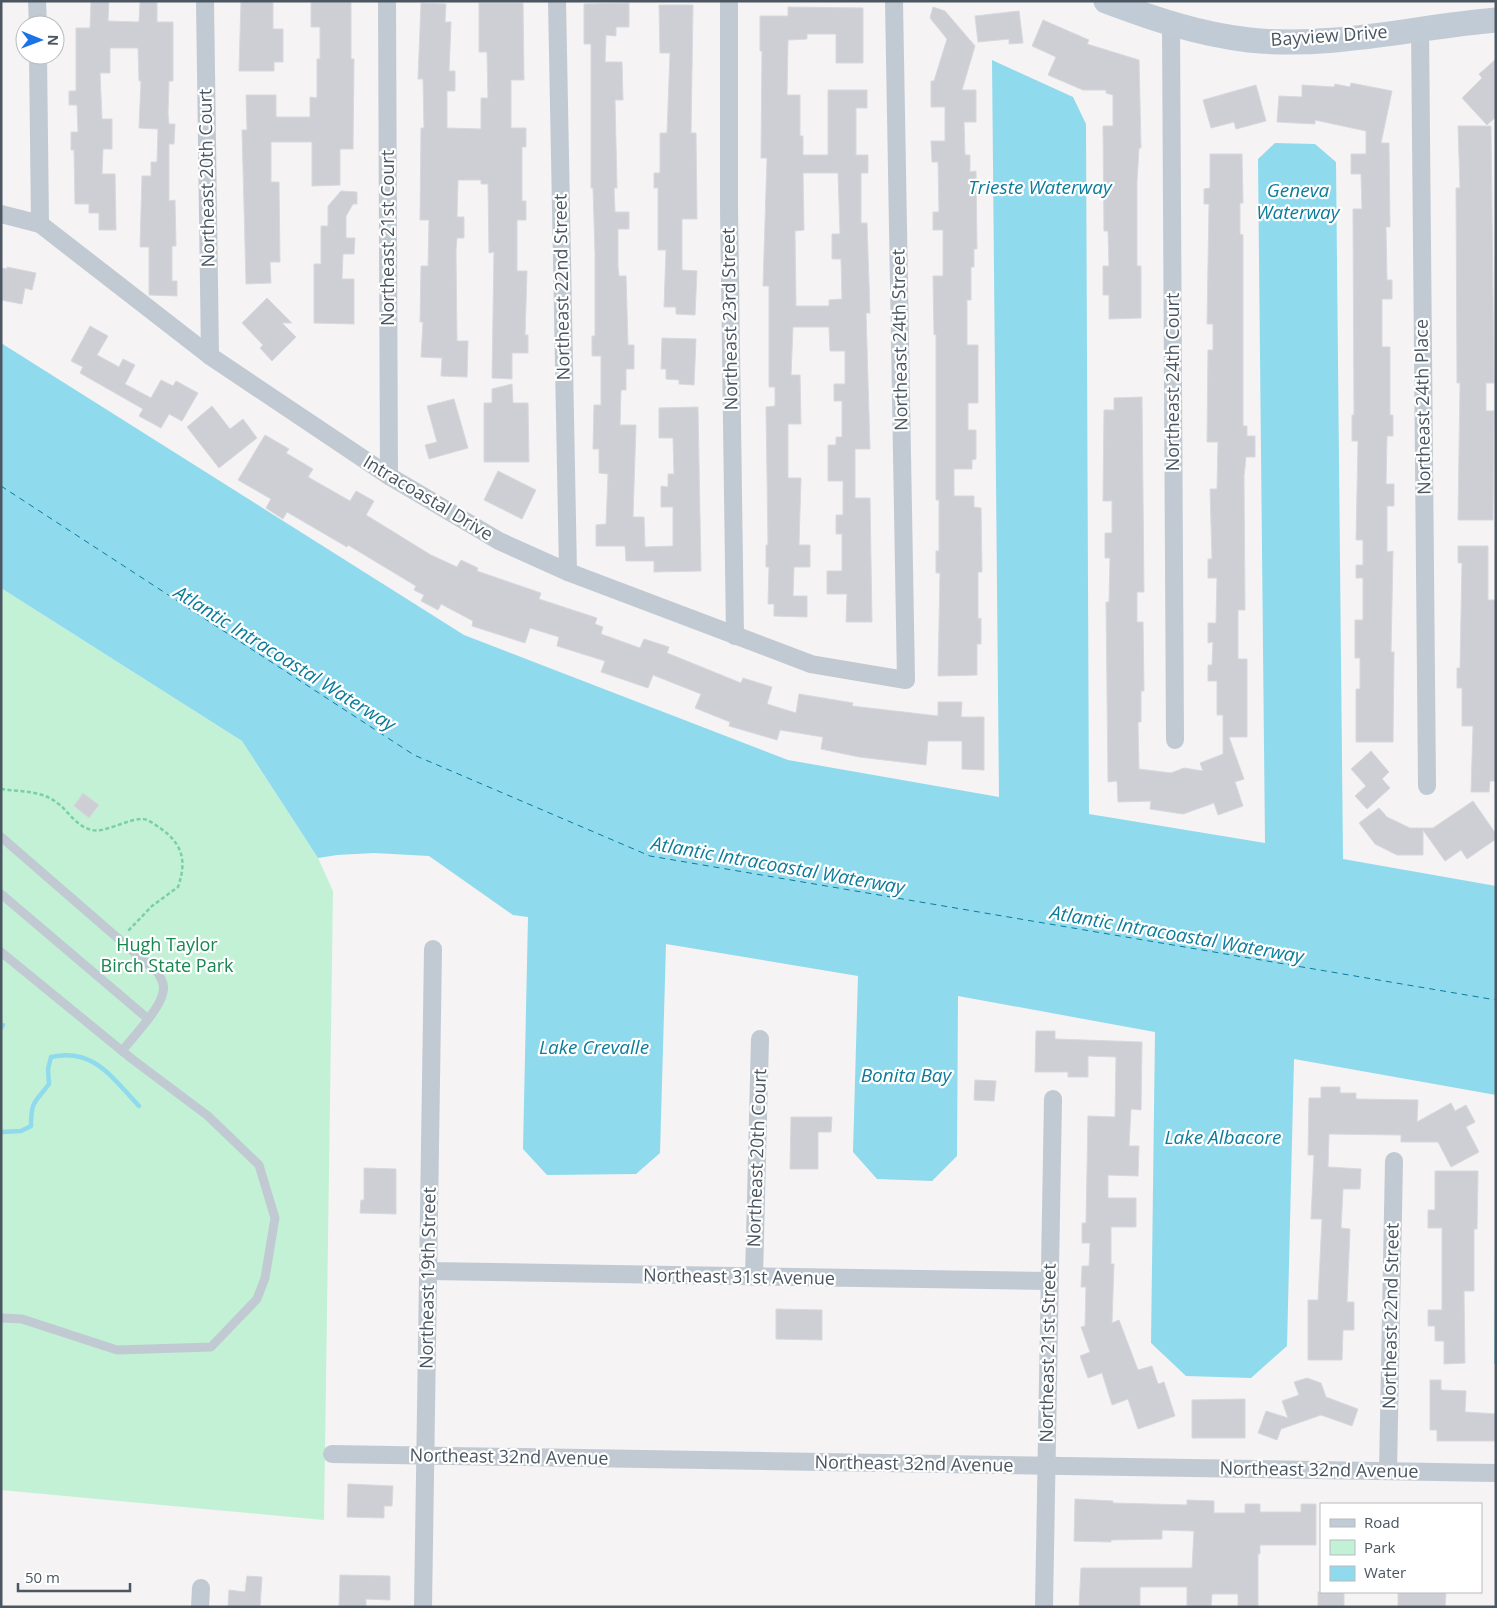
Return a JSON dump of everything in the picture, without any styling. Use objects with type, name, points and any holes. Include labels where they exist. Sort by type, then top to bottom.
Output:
[{"type":"street","points":[[38,1],[38,15]]},
{"type":"street","name":"Northeast 20th Court","points":[[205,1],[210,356]]},
{"type":"street","name":"Northeast 21st Court","points":[[387,1],[389,476]]},
{"type":"street","name":"Northeast 22nd Street","points":[[557,1],[568,572]]},
{"type":"street","name":"Northeast 23rd Street","points":[[729,1],[729,209],[735,636]]},
{"type":"street","name":"Northeast 24th Street","points":[[894,1],[906,680]]},
{"type":"street","name":"Bayview Drive","points":[[1106,1],[1171,25],[1211,34],[1271,41],[1347,38],[1496,20]]},
{"type":"street","name":"Northeast 24th Court","points":[[1171,25],[1175,740]]},
{"type":"street","name":"Northeast 24th Place","points":[[1420,28],[1426,786]]},
{"type":"street","points":[[38,65],[40,224]]},
{"type":"street","name":"Intracoastal Drive","points":[[1,214],[40,224],[210,356],[389,476],[499,541],[568,572],[811,664],[906,680]]},
{"type":"street","name":"Northeast 19th Street","points":[[423,1607],[433,950]]},
{"type":"street","name":"Northeast 20th Court","points":[[754,1277],[760,1040]]},
{"type":"street","name":"Northeast 21st Street","points":[[1044,1607],[1053,1099]]},
{"type":"street","name":"Northeast 22nd Street","points":[[1388,1472],[1394,1161]]},
{"type":"street","name":"Northeast 31st Avenue","points":[[428,1271],[1049,1282]]},
{"type":"street","name":"Northeast 32nd Avenue","points":[[332,1454],[1496,1473]]},
{"type":"street","points":[[200,1607],[201,1588]]},
{"type":"lane","points":[[1,837],[158,973],[163,982],[164,992],[122,1051]]},
{"type":"lane","points":[[1,894],[147,1018]]},
{"type":"lane","points":[[1,952],[122,1051],[208,1116],[259,1165],[275,1218],[264,1278],[257,1299],[211,1347],[117,1350],[22,1319],[1,1318]]},
{"type":"path","points":[[1,789],[24,790],[51,799],[82,826],[94,830],[143,819],[154,823],[176,840],[183,865],[178,887],[152,906],[120,940]]},
{"type":"green space","name":"Hugh Taylor Birch State Park","points":[[1,588],[242,741],[318,858],[333,891],[324,1520],[1,1490]]},
{"type":"water","points":[[992,60],[1073,97],[1086,124],[1089,814],[1265,843],[1258,159],[1275,143],[1315,144],[1336,162],[1343,859],[1496,886],[1496,1095],[1294,1059],[1287,1346],[1251,1378],[1186,1376],[1151,1343],[1155,1032],[958,996],[957,1156],[932,1181],[877,1179],[853,1152],[858,976],[666,944],[660,1153],[636,1174],[547,1175],[523,1149],[528,917],[513,915],[429,856],[374,853],[318,858],[242,741],[1,588],[1,343],[464,635],[788,760],[999,797]]},
{"type":"water","points":[[1496,1113],[1496,1365],[1494,1363]]},
{"type":"building","points":[[91,1],[109,1],[108,21],[139,22],[140,1],[157,1],[157,22],[173,22],[173,81],[169,81],[168,113],[169,124],[175,124],[174,144],[169,144],[169,201],[175,200],[176,246],[172,246],[172,281],[177,281],[177,296],[149,295],[149,247],[140,247],[142,176],[151,176],[151,162],[157,162],[158,129],[139,128],[141,81],[139,81],[138,48],[110,48],[110,73],[100,73],[102,119],[112,119],[112,149],[103,149],[102,174],[115,174],[116,230],[99,230],[99,213],[89,213],[89,204],[75,204],[74,150],[71,150],[71,132],[78,132],[77,105],[69,105],[69,91],[76,91],[76,28],[90,28]]},
{"type":"building","points":[[241,1],[273,1],[273,29],[283,29],[283,62],[274,62],[274,71],[239,71]]},
{"type":"building","points":[[311,2],[351,2],[351,59],[354,59],[353,149],[340,149],[340,185],[312,186],[312,142],[271,142],[271,182],[279,182],[280,262],[270,262],[271,283],[246,284],[242,130],[247,130],[246,95],[276,95],[276,117],[310,117],[310,97],[317,98],[317,59],[320,59],[320,27],[311,27]]},
{"type":"building","points":[[421,3],[446,4],[445,22],[451,22],[449,71],[455,71],[455,91],[447,91],[447,128],[481,129],[481,98],[488,98],[487,52],[479,52],[479,3],[523,3],[524,80],[511,80],[511,128],[526,128],[526,147],[522,147],[522,201],[526,201],[526,220],[517,220],[517,271],[527,271],[525,335],[528,335],[528,353],[512,353],[512,379],[492,378],[494,252],[489,253],[488,184],[481,184],[481,180],[458,180],[457,217],[464,217],[464,238],[457,238],[456,250],[457,341],[468,341],[467,377],[441,376],[442,358],[421,357],[423,322],[420,322],[421,266],[428,266],[429,220],[420,220],[421,128],[424,128],[423,79],[418,79]]},
{"type":"building","points":[[629,3],[629,27],[616,27],[616,36],[606,35],[605,62],[622,62],[623,100],[615,100],[617,188],[614,188],[615,212],[629,212],[629,229],[618,229],[618,267],[619,276],[626,276],[628,345],[634,345],[634,369],[626,369],[626,390],[621,390],[620,425],[636,425],[633,517],[644,517],[645,547],[673,546],[673,507],[661,507],[661,486],[668,487],[668,474],[674,474],[673,438],[659,438],[659,408],[698,407],[701,571],[654,572],[654,561],[626,561],[625,546],[596,546],[596,525],[606,524],[608,474],[599,473],[599,449],[593,449],[594,405],[601,405],[601,356],[592,356],[592,336],[595,336],[595,254],[593,188],[591,188],[591,44],[584,44],[584,4]]},
{"type":"building","points":[[659,5],[693,5],[691,133],[696,133],[697,219],[682,219],[682,270],[697,271],[695,315],[676,314],[676,307],[664,307],[666,250],[658,250],[658,188],[654,188],[654,173],[660,173],[660,133],[667,133],[670,53],[660,53]]},
{"type":"building","points":[[788,7],[863,8],[863,63],[836,63],[836,34],[807,34],[807,39],[788,40],[787,95],[800,95],[800,136],[803,136],[803,155],[828,155],[828,90],[867,90],[867,108],[856,108],[856,155],[868,155],[868,173],[861,173],[861,223],[867,223],[870,313],[866,313],[870,449],[855,449],[855,498],[870,498],[872,622],[846,622],[847,594],[827,594],[827,571],[842,571],[842,534],[836,534],[836,515],[843,515],[843,481],[828,481],[828,445],[836,445],[836,437],[842,437],[842,401],[834,401],[834,384],[845,384],[845,351],[830,351],[829,327],[793,327],[791,375],[800,375],[801,424],[788,424],[788,478],[801,478],[799,545],[810,545],[810,567],[794,567],[793,596],[807,596],[807,617],[774,616],[774,604],[768,604],[769,567],[766,567],[766,545],[768,545],[766,407],[775,406],[775,387],[769,387],[769,286],[763,286],[767,158],[761,158],[762,51],[760,51],[760,16],[788,16]],"holes":[[[803,173],[838,173],[840,234],[832,234],[832,259],[841,259],[842,299],[829,300],[829,306],[796,306],[795,231],[804,230]]]},
{"type":"building","points":[[933,7],[945,11],[975,46],[962,90],[976,90],[976,122],[964,122],[965,155],[970,155],[970,172],[976,171],[977,249],[974,249],[974,267],[971,267],[971,300],[967,300],[967,345],[978,345],[978,403],[968,403],[968,430],[976,430],[976,459],[972,460],[972,469],[954,469],[954,496],[974,496],[974,507],[981,508],[982,572],[978,572],[978,619],[981,618],[981,644],[977,644],[977,675],[938,676],[940,573],[936,573],[936,551],[939,551],[939,500],[936,500],[936,334],[934,335],[933,276],[943,276],[943,230],[933,230],[933,212],[939,212],[938,162],[932,162],[931,141],[945,141],[945,107],[931,107],[931,81],[934,81],[947,39],[930,18]]},
{"type":"building","points":[[1019,11],[1023,43],[1009,44],[1009,39],[978,42],[975,16]]},
{"type":"building","points":[[1043,20],[1089,40],[1087,44],[1139,60],[1141,148],[1139,148],[1137,181],[1137,266],[1141,266],[1141,318],[1109,319],[1109,295],[1103,295],[1103,266],[1109,266],[1108,231],[1104,231],[1103,126],[1113,126],[1113,95],[1106,93],[1106,90],[1083,90],[1048,75],[1056,57],[1032,46]]},
{"type":"building","points":[[1496,59],[1496,117],[1487,125],[1462,98],[1482,78],[1479,74]]},
{"type":"building","points":[[1351,83],[1392,91],[1381,143],[1389,143],[1390,227],[1386,227],[1387,280],[1392,280],[1392,299],[1382,299],[1382,347],[1390,347],[1390,415],[1393,415],[1393,436],[1387,436],[1386,484],[1394,484],[1394,506],[1387,506],[1387,552],[1393,551],[1391,652],[1394,652],[1393,742],[1356,742],[1356,689],[1360,689],[1360,658],[1355,658],[1355,620],[1363,620],[1363,578],[1356,578],[1356,565],[1363,565],[1363,540],[1356,540],[1358,441],[1352,441],[1352,415],[1354,415],[1353,209],[1362,209],[1361,174],[1351,174],[1351,154],[1366,154],[1366,131],[1315,120],[1315,124],[1277,122],[1279,96],[1302,97],[1302,85],[1334,87],[1335,84],[1350,87]]},
{"type":"building","points":[[1256,85],[1266,121],[1236,129],[1234,122],[1211,128],[1203,100]]},
{"type":"building","points":[[1458,126],[1491,126],[1494,383],[1486,383],[1486,411],[1494,411],[1493,520],[1458,520],[1460,383],[1457,383],[1456,188],[1460,188]]},
{"type":"building","points":[[1210,154],[1242,154],[1243,203],[1240,203],[1240,234],[1243,235],[1243,426],[1247,426],[1247,436],[1255,436],[1255,457],[1246,457],[1244,476],[1245,610],[1238,610],[1238,659],[1247,659],[1247,737],[1229,737],[1244,779],[1235,782],[1243,806],[1218,815],[1214,803],[1183,814],[1150,809],[1151,801],[1118,802],[1117,781],[1108,782],[1106,602],[1109,602],[1110,558],[1105,558],[1105,533],[1112,533],[1112,501],[1103,501],[1104,410],[1114,410],[1114,398],[1142,397],[1144,592],[1137,592],[1137,622],[1143,622],[1144,691],[1141,691],[1141,722],[1138,722],[1139,769],[1171,773],[1184,768],[1203,771],[1200,763],[1223,754],[1223,715],[1217,715],[1217,681],[1208,681],[1208,665],[1212,665],[1213,642],[1208,643],[1208,623],[1216,623],[1217,578],[1208,578],[1208,559],[1212,559],[1210,489],[1217,489],[1218,442],[1207,442],[1208,350],[1213,350],[1213,324],[1207,324],[1209,204],[1204,204],[1204,189],[1210,188]]},
{"type":"building","points":[[341,191],[357,192],[357,204],[353,204],[346,216],[346,238],[355,238],[354,254],[343,254],[342,279],[354,279],[354,324],[314,323],[314,264],[321,264],[321,226],[328,226],[328,206]]},
{"type":"building","points":[[7,267],[36,273],[32,290],[25,288],[22,304],[1,300],[1,268],[7,269]]},
{"type":"building","points":[[267,298],[292,323],[282,323],[296,337],[272,361],[260,348],[263,345],[242,323]]},
{"type":"building","points":[[90,326],[108,336],[97,355],[119,367],[123,359],[135,365],[125,384],[151,398],[161,380],[173,386],[176,381],[198,393],[182,421],[169,414],[161,428],[139,416],[143,409],[80,373],[83,367],[71,361]]},
{"type":"building","points":[[662,338],[696,339],[694,385],[679,384],[679,380],[666,379],[666,369],[661,369]]},
{"type":"building","points":[[512,384],[513,403],[528,403],[529,462],[484,462],[484,403],[492,403],[492,389]]},
{"type":"building","points":[[454,399],[468,448],[429,459],[425,445],[437,442],[427,406]]},
{"type":"building","points":[[212,406],[230,429],[243,419],[257,438],[219,468],[187,427]]},
{"type":"building","points":[[265,435],[289,449],[286,453],[313,469],[308,477],[350,501],[356,491],[374,501],[366,515],[431,555],[457,567],[461,560],[478,568],[477,571],[541,593],[539,599],[597,618],[595,624],[603,627],[601,634],[640,648],[644,639],[669,647],[667,653],[741,683],[743,678],[772,687],[767,704],[796,713],[799,694],[853,703],[852,706],[938,716],[938,702],[962,702],[961,717],[984,717],[984,770],[962,769],[962,741],[928,741],[926,765],[859,757],[821,749],[823,737],[780,730],[777,740],[729,726],[730,722],[695,708],[701,694],[653,675],[648,688],[601,672],[605,661],[557,646],[559,637],[530,628],[525,643],[472,626],[473,621],[441,604],[438,610],[421,601],[424,595],[414,590],[416,586],[348,545],[347,547],[287,512],[283,519],[266,508],[271,499],[238,480]]},
{"type":"building","points":[[498,471],[536,490],[522,519],[484,500]]},
{"type":"building","points":[[1458,546],[1488,546],[1488,600],[1496,600],[1496,781],[1490,781],[1489,792],[1471,792],[1473,726],[1462,726],[1462,688],[1457,688],[1457,668],[1460,668],[1462,563],[1458,563]]},
{"type":"building","points":[[1371,751],[1389,772],[1382,779],[1390,788],[1367,809],[1355,796],[1366,786],[1351,769]]},
{"type":"building","points":[[83,793],[99,805],[89,818],[74,806]]},
{"type":"building","points":[[1473,801],[1496,834],[1496,839],[1467,859],[1461,850],[1445,861],[1423,830],[1423,855],[1397,855],[1375,844],[1359,823],[1379,808],[1387,817],[1410,828],[1433,828]]},
{"type":"building","points":[[1036,1031],[1055,1031],[1055,1039],[1142,1042],[1141,1110],[1131,1109],[1129,1146],[1139,1146],[1138,1176],[1108,1175],[1108,1198],[1136,1198],[1136,1227],[1111,1227],[1111,1264],[1114,1264],[1112,1323],[1119,1320],[1138,1370],[1152,1366],[1158,1384],[1164,1382],[1175,1416],[1138,1429],[1128,1399],[1112,1405],[1102,1373],[1088,1378],[1080,1356],[1090,1352],[1081,1327],[1085,1326],[1086,1287],[1081,1287],[1082,1266],[1089,1266],[1090,1243],[1082,1243],[1082,1223],[1086,1223],[1088,1116],[1115,1117],[1116,1057],[1088,1056],[1088,1077],[1068,1077],[1068,1072],[1035,1072]]},
{"type":"building","points":[[975,1080],[996,1081],[994,1101],[974,1100]]},
{"type":"building","points":[[1321,1087],[1340,1087],[1340,1093],[1356,1093],[1356,1099],[1418,1100],[1417,1122],[1451,1103],[1455,1111],[1466,1105],[1475,1122],[1466,1127],[1479,1152],[1451,1167],[1438,1142],[1401,1142],[1401,1135],[1329,1134],[1328,1167],[1361,1169],[1360,1189],[1343,1189],[1341,1228],[1350,1229],[1347,1302],[1354,1302],[1354,1330],[1343,1330],[1342,1360],[1308,1360],[1308,1300],[1318,1300],[1322,1219],[1311,1219],[1314,1155],[1308,1155],[1309,1098],[1321,1098]]},
{"type":"building","points":[[791,1117],[832,1117],[831,1132],[818,1132],[818,1169],[790,1169]]},
{"type":"building","points":[[364,1168],[396,1169],[396,1214],[360,1213],[361,1200],[364,1200]]},
{"type":"building","points":[[1435,1171],[1478,1171],[1477,1229],[1474,1229],[1474,1291],[1464,1291],[1465,1363],[1444,1364],[1444,1341],[1435,1341],[1435,1326],[1428,1326],[1428,1310],[1442,1310],[1442,1228],[1428,1228],[1428,1210],[1435,1210]]},
{"type":"building","points":[[776,1309],[822,1310],[822,1340],[776,1339]]},
{"type":"building","points":[[1307,1378],[1321,1383],[1326,1397],[1358,1409],[1352,1426],[1321,1415],[1281,1429],[1277,1440],[1258,1433],[1266,1411],[1288,1418],[1282,1401],[1299,1395],[1294,1382]]},
{"type":"building","points":[[1430,1380],[1441,1380],[1441,1390],[1466,1391],[1465,1412],[1496,1414],[1496,1441],[1437,1441],[1437,1430],[1430,1430]]},
{"type":"building","points":[[1245,1399],[1245,1438],[1192,1438],[1192,1400]]},
{"type":"building","points":[[348,1484],[393,1486],[392,1506],[384,1506],[384,1518],[347,1517]]},
{"type":"building","points":[[1075,1499],[1113,1501],[1113,1503],[1187,1505],[1187,1500],[1214,1501],[1214,1513],[1245,1513],[1245,1504],[1260,1504],[1260,1512],[1301,1512],[1301,1504],[1316,1504],[1316,1545],[1260,1545],[1260,1554],[1258,1554],[1258,1607],[1238,1607],[1238,1594],[1212,1594],[1211,1607],[1187,1607],[1187,1587],[1140,1587],[1140,1607],[1079,1607],[1081,1568],[1192,1568],[1194,1531],[1162,1530],[1162,1539],[1111,1540],[1111,1542],[1074,1541]]},
{"type":"building","points":[[340,1575],[390,1576],[390,1600],[366,1599],[366,1607],[339,1607]]},
{"type":"building","points":[[247,1576],[262,1577],[260,1607],[228,1607],[229,1590],[245,1592]]},
{"type":"building","points":[[1318,1592],[1344,1593],[1344,1607],[1318,1607]]},
{"type":"building","points":[[1398,1593],[1446,1593],[1445,1607],[1398,1607]]},
{"type":"waterway","points":[[1,1132],[21,1131],[31,1126],[33,1106],[49,1084],[48,1069],[51,1057],[66,1055],[91,1061],[111,1076],[139,1106]]},
{"type":"ferry route","points":[[1,486],[414,755],[650,856],[1496,1000]]},
{"type":"water label","name":"Trieste Waterway","points":[[1040,187]]},
{"type":"water label","name":"Geneva Waterway","points":[[1298,201]]},
{"type":"water label","name":"Atlantic Intracoastal Waterway","points":[[285,658]]},
{"type":"water label","name":"Atlantic Intracoastal Waterway","points":[[778,865]]},
{"type":"water label","name":"Atlantic Intracoastal Waterway","points":[[1177,934]]},
{"type":"water label","name":"Lake Crevalle","points":[[594,1047]]},
{"type":"water label","name":"Bonita Bay","points":[[906,1075]]},
{"type":"water label","name":"Lake Albacore","points":[[1223,1137]]}]
